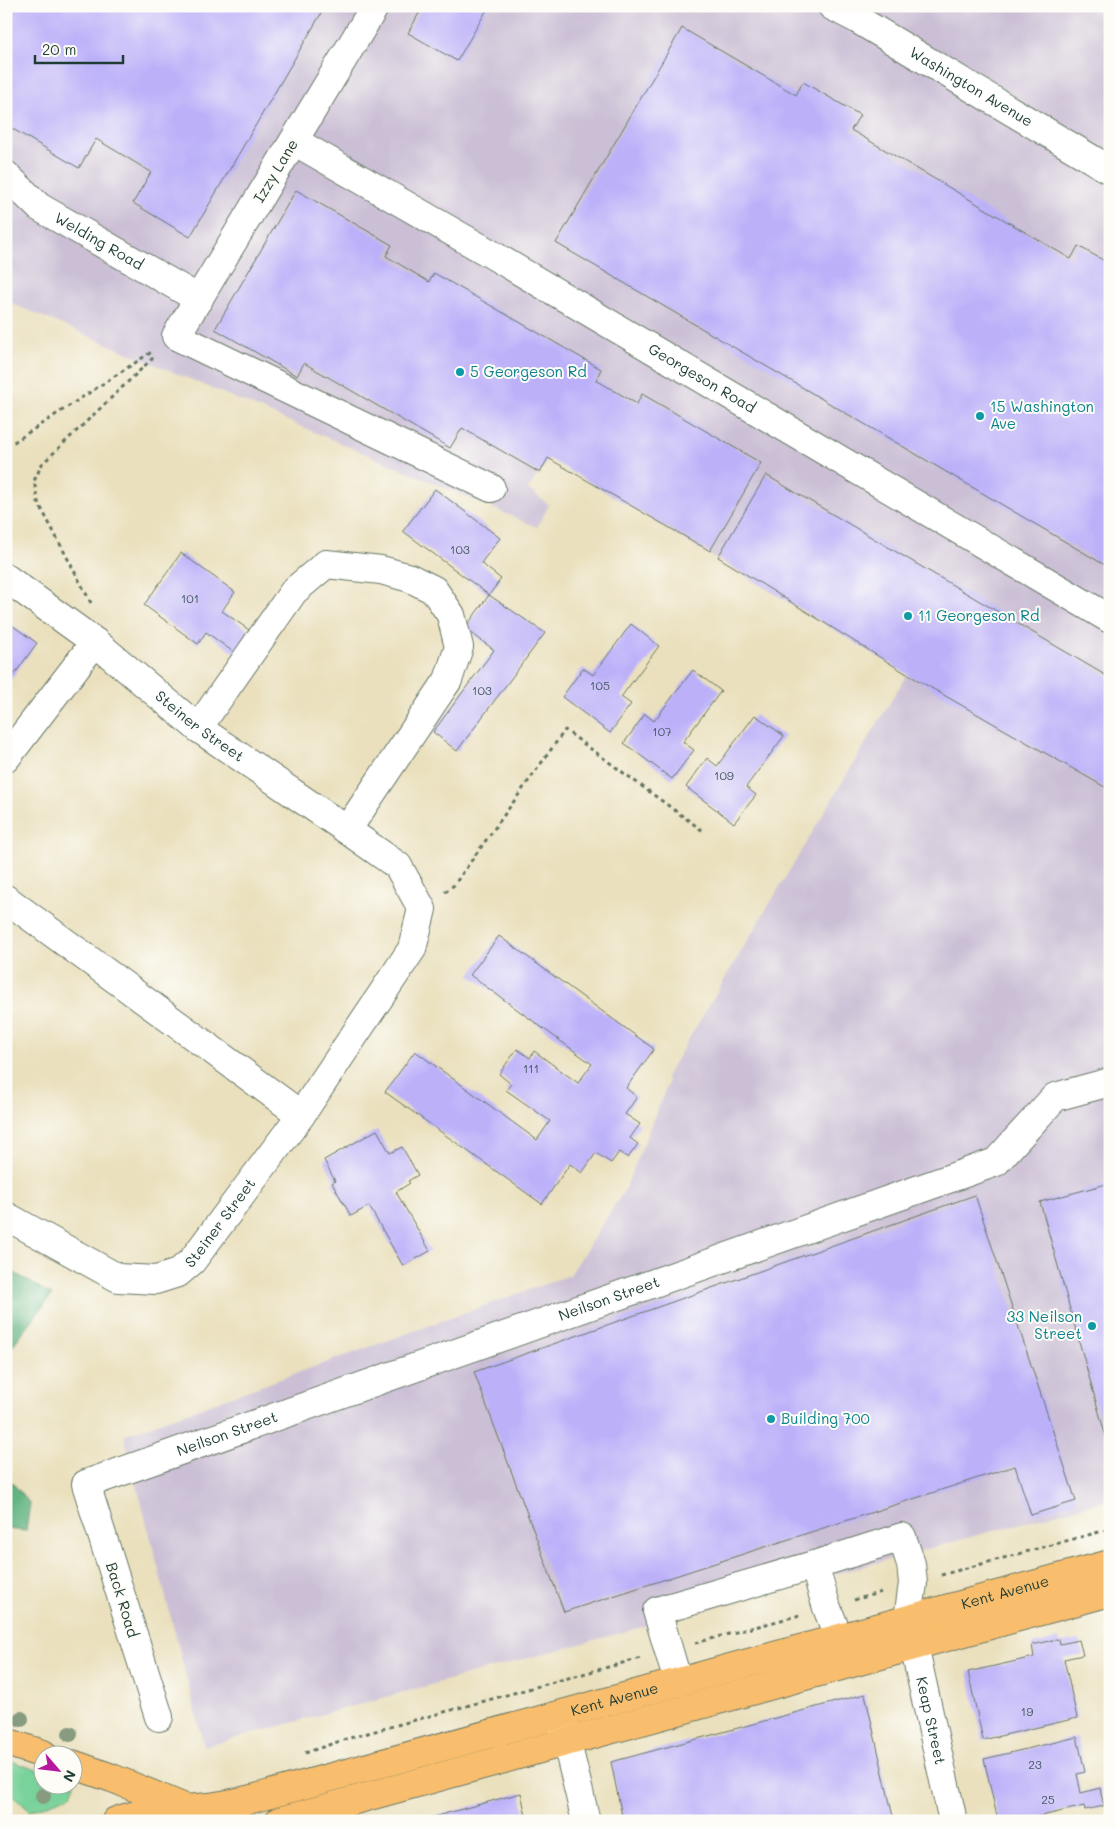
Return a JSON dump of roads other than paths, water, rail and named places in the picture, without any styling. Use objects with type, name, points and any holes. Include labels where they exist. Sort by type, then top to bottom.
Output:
[{"type":"main road","name":"Kent Avenue","points":[[279,1821],[568,1742],[843,1651],[908,1619],[1110,1564]]},
{"type":"main road","name":"Kent Avenue","points":[[116,1821],[126,1817],[228,1804],[261,1797],[678,1682],[843,1651],[914,1646],[1110,1592]]},
{"type":"main road","points":[[6,1742],[32,1750]]},
{"type":"main road","points":[[82,1768],[185,1808]]},
{"type":"street","name":"Izzy Lane","points":[[375,6],[176,336],[490,488]]},
{"type":"street","name":"Washington Avenue","points":[[832,6],[857,19],[1110,170]]},
{"type":"street","name":"Georgeson Road","points":[[294,141],[1110,619]]},
{"type":"street","name":"Welding Road","points":[[6,175],[39,207],[199,299]]},
{"type":"street","points":[[198,728],[294,591],[326,564],[381,570],[410,578],[434,590],[451,615],[459,647],[448,680],[347,830]]},
{"type":"street","name":"Steiner Street","points":[[6,578],[95,642],[198,728],[398,866],[422,909],[412,948],[300,1115],[192,1261],[178,1273],[156,1280],[118,1278],[6,1216]]},
{"type":"street","points":[[6,758],[95,642]]},
{"type":"street","points":[[6,899],[300,1115]]},
{"type":"street","name":"Neilson Street","points":[[86,1484],[996,1162],[1054,1097],[1110,1082]]},
{"type":"street","name":"Back Road","points":[[86,1484],[159,1717]]},
{"type":"street","points":[[678,1682],[657,1611],[902,1537],[911,1564],[913,1583],[908,1619]]},
{"type":"street","points":[[814,1565],[843,1651]]},
{"type":"street","name":"Keap Street","points":[[908,1619],[953,1821]]},
{"type":"street","points":[[560,1714],[586,1821]]},
{"type":"place","name":"5 Georgeson Rd","points":[[460,372]]},
{"type":"place","name":"15 Washington Ave","points":[[980,416]]},
{"type":"place","name":"11 Georgeson Rd","points":[[908,616]]},
{"type":"place","name":"33 Neilson Street","points":[[1092,1326]]},
{"type":"place","name":"Building 700","points":[[771,1419]]}]
